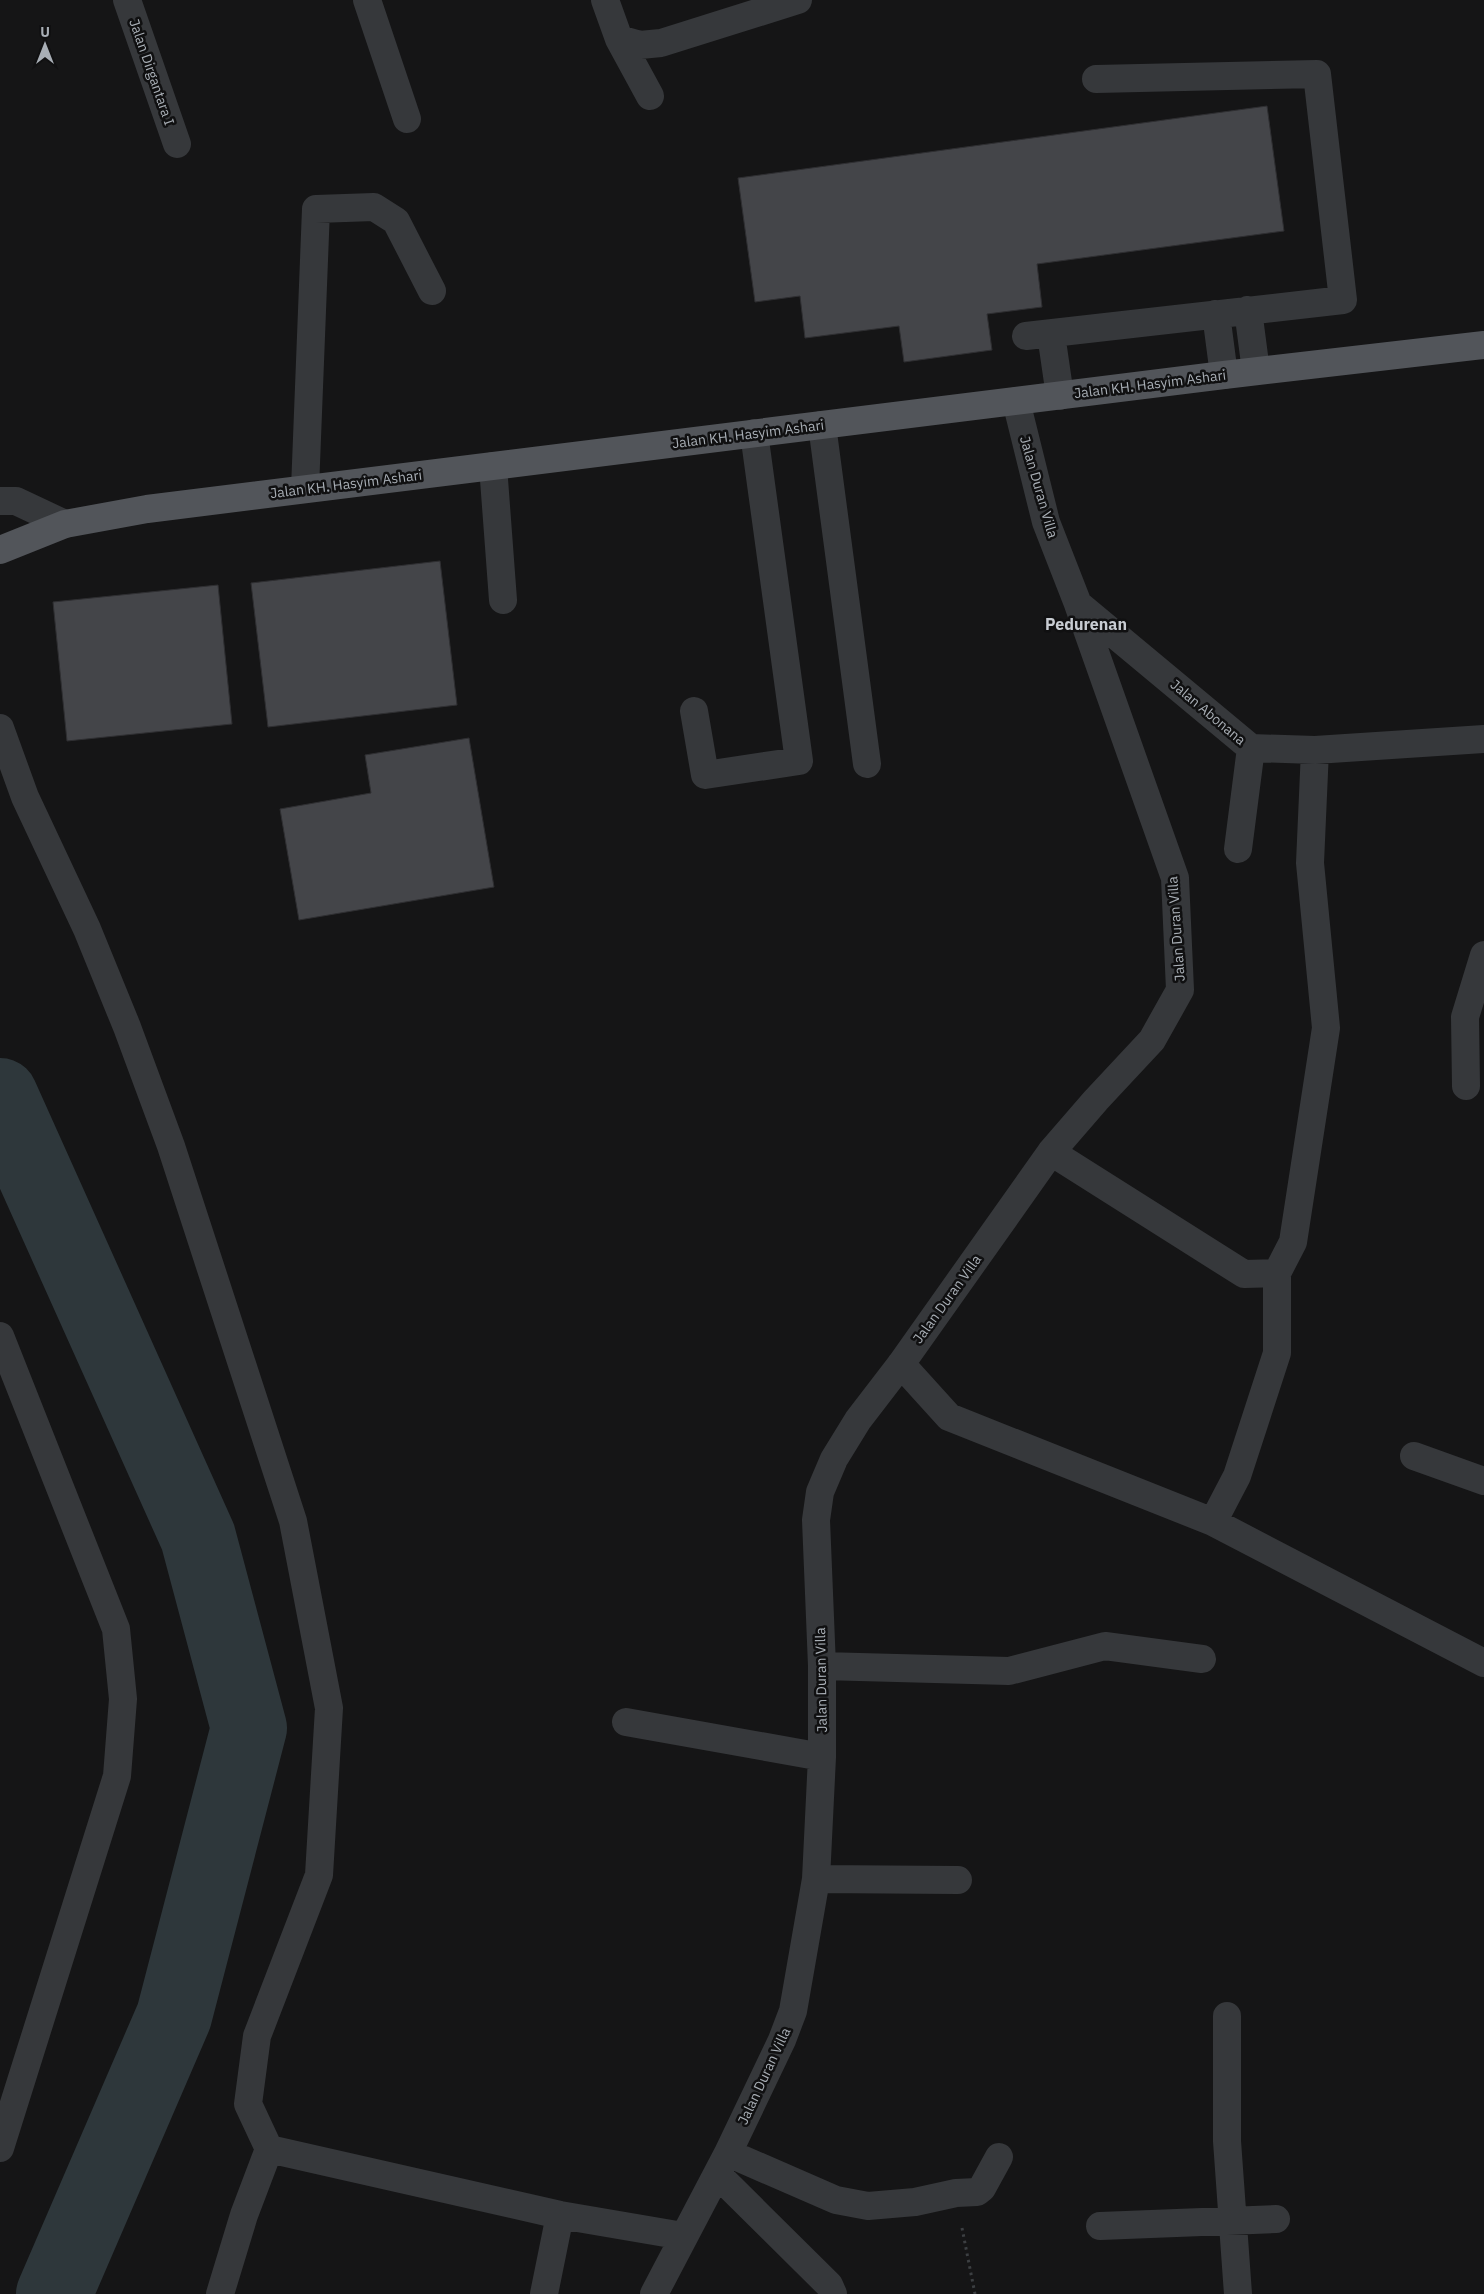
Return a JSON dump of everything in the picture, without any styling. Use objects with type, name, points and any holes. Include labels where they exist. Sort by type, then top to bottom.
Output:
[{"type":"main road","name":"Jalan KH. Hasyim Ashari","points":[[6,544],[65,524],[147,509],[1256,371],[1484,345]]},
{"type":"street","name":"Jalan Dirgantara I","points":[[127,0],[177,144]]},
{"type":"street","points":[[367,0],[407,119]]},
{"type":"street","points":[[605,0],[619,40],[650,96]]},
{"type":"street","points":[[619,40],[640,45],[661,43],[798,0]]},
{"type":"street","points":[[1060,396],[1039,335],[1343,300],[1318,74],[1096,79]]},
{"type":"street","points":[[305,489],[316,209],[374,206],[396,221],[432,291]]},
{"type":"street","points":[[1248,310],[1256,371]]},
{"type":"street","points":[[1216,314],[1224,375]]},
{"type":"street","name":"Jalan Duran Villa","points":[[654,2294],[722,2163],[782,2040],[793,2011],[816,1879],[822,1757],[822,1666],[816,1520],[820,1492],[838,1451],[858,1420],[901,1364],[1051,1152],[1152,1040],[1180,990],[1175,878],[1078,604],[1046,522],[1016,401]]},
{"type":"street","points":[[822,425],[867,764]]},
{"type":"street","points":[[694,711],[705,775],[799,761],[754,433]]},
{"type":"street","points":[[493,466],[504,600]]},
{"type":"street","points":[[0,501],[16,501],[65,524]]},
{"type":"street","name":"Jalan Abonana","points":[[1078,604],[1251,748],[1315,750],[1484,738]]},
{"type":"street","points":[[0,728],[24,797],[87,929],[127,1027],[171,1146],[294,1521],[329,1708],[320,1875],[257,2036],[248,2104],[269,2149],[244,2215],[220,2294]]},
{"type":"street","points":[[1238,849],[1251,748]]},
{"type":"street","points":[[1213,1522],[1237,1476],[1277,1352],[1277,1273],[1293,1242],[1326,1028],[1310,863],[1315,750]]},
{"type":"street","points":[[1466,1086],[1465,1017],[1483,962]]},
{"type":"street","points":[[1051,1152],[1244,1274],[1277,1273]]},
{"type":"street","points":[[0,1336],[116,1629],[123,1699],[116,1776],[0,2148]]},
{"type":"street","points":[[901,1364],[949,1417],[1213,1522],[1484,1662]]},
{"type":"street","points":[[1414,1456],[1484,1481]]},
{"type":"street","points":[[822,1666],[1009,1671],[1105,1646],[1202,1658]]},
{"type":"street","points":[[626,1722],[822,1757]]},
{"type":"street","points":[[816,1879],[958,1880]]},
{"type":"street","points":[[1227,2016],[1227,2141],[1238,2294]]},
{"type":"street","points":[[269,2149],[560,2215],[683,2236]]},
{"type":"street","points":[[722,2163],[836,2200],[868,2206],[915,2202],[956,2193],[977,2192],[982,2188],[999,2157]]},
{"type":"street","points":[[722,2163],[829,2284],[833,2294]]},
{"type":"street","points":[[544,2294],[560,2215]]},
{"type":"street","points":[[1100,2226],[1276,2219]]},
{"type":"path","points":[[956,2193],[975,2294]]},
{"type":"building","points":[[1267,106],[1284,231],[1037,264],[1042,307],[987,314],[992,350],[904,362],[899,326],[805,338],[800,296],[755,302],[738,178]]},
{"type":"building","points":[[440,561],[457,705],[268,727],[251,583]]},
{"type":"building","points":[[218,585],[232,724],[67,741],[53,602]]},
{"type":"building","points":[[469,738],[494,887],[299,920],[280,809],[371,793],[365,755]]},
{"type":"waterway","points":[[0,1096],[198,1537],[249,1728],[174,2016],[54,2294]]},
{"type":"district","name":"Pedurenan","points":[[1086,624]]}]
